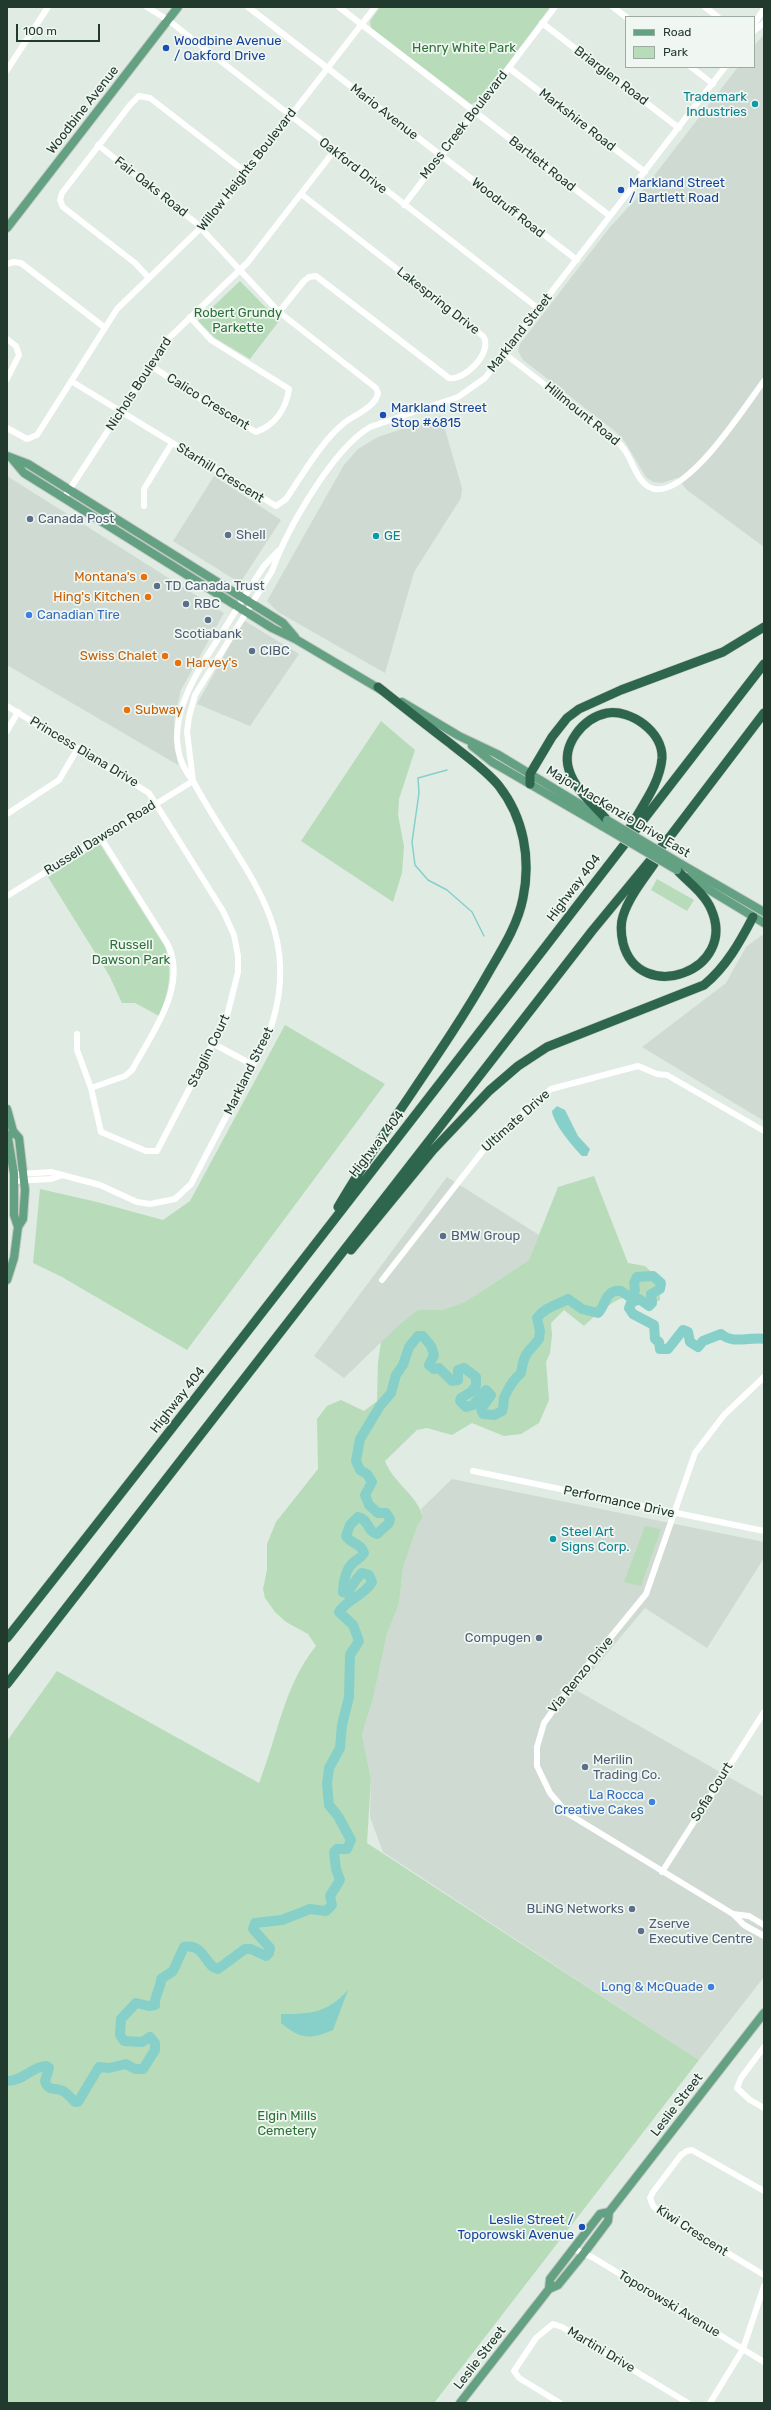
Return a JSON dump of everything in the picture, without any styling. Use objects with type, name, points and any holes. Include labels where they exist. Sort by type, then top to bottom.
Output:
[{"type":"highway","points":[[530,784],[530,774],[552,737],[567,718],[579,709],[621,690],[723,652],[764,627]]},
{"type":"highway","name":"Highway 404","points":[[7,1638],[509,996],[617,852],[764,664]]},
{"type":"highway","points":[[321,1237],[357,1175],[472,1002],[512,930],[523,899],[528,865],[522,832],[512,807],[498,786],[479,766],[378,687]]},
{"type":"highway","points":[[604,823],[581,792],[569,770],[567,760],[574,736],[582,727],[594,718],[607,713],[623,714],[638,720],[651,730],[659,743],[662,756],[657,779],[633,820],[617,852]]},
{"type":"highway","points":[[7,1684],[592,931],[672,834],[764,713]]},
{"type":"highway","points":[[672,834],[670,841],[627,906],[621,927],[625,949],[629,957],[647,972],[657,976],[681,975],[694,969],[709,954],[714,942],[715,919],[711,908],[704,897],[679,867]]},
{"type":"highway","points":[[283,1328],[343,1261],[433,1150],[494,1086],[518,1066],[547,1047],[704,985],[717,974],[727,961],[756,913]]},
{"type":"main road","name":"Woodbine Avenue","points":[[7,228],[178,7]]},
{"type":"main road","name":"Major MacKenzie Drive East","points":[[10,458],[28,464],[252,603],[283,624],[297,640]]},
{"type":"main road","name":"Major MacKenzie Drive East","points":[[10,458],[24,473],[272,628],[297,640],[459,736],[530,774],[604,823]]},
{"type":"main road","name":"Major MacKenzie Drive East","points":[[459,736],[492,762],[604,823],[679,867],[756,913],[764,923]]},
{"type":"main road","points":[[7,1109],[13,1131],[19,1138],[24,1177],[23,1219],[18,1227],[14,1258],[7,1280]]},
{"type":"main road","points":[[13,1131],[8,1138],[14,1178],[14,1215],[18,1227]]},
{"type":"main road","name":"Leslie Street","points":[[549,2289],[558,2286],[584,2253],[608,2221],[609,2212],[764,2013]]},
{"type":"main road","name":"Leslie Street","points":[[460,2403],[549,2289],[550,2279],[600,2214],[609,2212]]},
{"type":"street","points":[[7,70],[48,7]]},
{"type":"street","name":"Oakford Drive","points":[[147,7],[168,20],[539,310]]},
{"type":"street","name":"Mario Avenue","points":[[248,7],[440,156]]},
{"type":"street","name":"Bartlett Road","points":[[339,7],[610,216]]},
{"type":"street","name":"Willow Heights Boulevard","points":[[7,428],[27,439],[37,435],[104,327],[121,304],[202,229],[375,7]]},
{"type":"street","name":"Moss Creek Boulevard","points":[[404,205],[555,7]]},
{"type":"street","points":[[613,7],[625,16]]},
{"type":"street","points":[[705,7],[717,16]]},
{"type":"street","points":[[755,23],[764,10]]},
{"type":"street","name":"Briarglen Road","points":[[542,23],[679,128]]},
{"type":"street","points":[[755,30],[764,23]]},
{"type":"street","name":"Markshire Road","points":[[509,68],[645,172]]},
{"type":"street","points":[[693,68],[713,84]]},
{"type":"street","name":"Markland Street","points":[[14,1178],[24,1177],[51,1179],[60,1176],[100,1185],[142,1204],[158,1204],[175,1199],[191,1184],[270,1030],[279,998],[281,962],[277,936],[262,895],[193,781],[185,772],[178,743],[180,710],[192,680],[264,566],[280,548],[333,462],[359,434],[382,421],[458,397],[485,378],[725,68]]},
{"type":"street","points":[[149,278],[129,258],[63,207],[60,200],[62,192],[130,105],[139,96],[144,96],[155,102],[247,173]]},
{"type":"street","name":"Fair Oaks Road","points":[[98,145],[189,216],[202,229]]},
{"type":"street","name":"Nichols Boulevard","points":[[64,498],[167,340],[240,270],[334,151]]},
{"type":"street","name":"Woodruff Road","points":[[440,156],[577,260]]},
{"type":"street","name":"Lakespring Drive","points":[[279,312],[308,277],[316,276],[449,378],[457,378],[470,369],[486,348],[487,341],[483,336],[301,194]]},
{"type":"street","name":"Starhill Crescent","points":[[72,380],[276,506],[286,499],[332,435],[377,399],[378,393],[376,388],[279,312],[202,229]]},
{"type":"street","points":[[7,264],[14,262],[21,263],[104,327]]},
{"type":"street","name":"Calico Crescent","points":[[150,365],[211,406],[256,432],[268,428],[287,403],[289,389],[211,340],[190,317]]},
{"type":"street","points":[[7,340],[16,346],[20,355],[7,379]]},
{"type":"street","name":"Hillmount Road","points":[[505,354],[612,436],[626,452],[643,483],[657,490],[673,486],[694,471],[764,381]]},
{"type":"street","points":[[144,506],[144,489],[172,443]]},
{"type":"street","name":"Markland Street","points":[[193,781],[187,737],[190,712],[200,686],[272,571],[280,548]]},
{"type":"street","name":"Princess Diana Drive","points":[[7,706],[145,789],[156,804]]},
{"type":"street","points":[[7,731],[18,712]]},
{"type":"street","points":[[7,814],[59,780],[78,748]]},
{"type":"street","name":"Russell Dawson Road","points":[[7,896],[193,781]]},
{"type":"street","name":"Staglin Court","points":[[77,1034],[77,1050],[91,1088],[101,1132],[146,1151],[154,1152],[160,1148],[224,1023],[235,990],[239,963],[237,946],[227,917],[156,804]]},
{"type":"street","points":[[91,1088],[125,1076],[132,1070],[165,1006],[174,971],[173,957],[167,943],[101,838]]},
{"type":"street","points":[[214,1044],[253,1065]]},
{"type":"street","name":"Ultimate Drive","points":[[382,1280],[489,1143],[551,1089],[638,1066],[656,1074],[667,1075],[764,1131]]},
{"type":"street","name":"Via Renzo Drive","points":[[764,1377],[724,1415],[696,1453],[646,1594],[554,1707],[544,1723],[537,1747],[537,1766],[550,1793],[567,1813],[733,1914],[744,1925],[764,1936]]},
{"type":"street","name":"Performance Drive","points":[[473,1472],[674,1514],[764,1531]]},
{"type":"street","name":"Sofia Court","points":[[662,1872],[764,1712]]},
{"type":"street","name":"Via Renzo Drive","points":[[733,1914],[749,1916],[764,1925]]},
{"type":"street","points":[[764,2047],[741,2078],[737,2088],[750,2100],[764,2108]]},
{"type":"street","name":"Kiwi Crescent","points":[[764,2191],[692,2150],[681,2155],[652,2192],[650,2198],[653,2206],[660,2212],[764,2275]]},
{"type":"street","name":"Toporowski Avenue","points":[[574,2249],[584,2253],[764,2362]]},
{"type":"street","points":[[710,2403],[743,2349],[764,2286]]},
{"type":"street","name":"Martini Drive","points":[[560,2403],[519,2378],[514,2371],[536,2338],[553,2324],[562,2327],[688,2403]]},
{"type":"shaded area","points":[[764,34],[764,547],[687,490],[677,478],[662,483],[653,482],[646,477],[625,442],[616,432],[523,360],[518,351],[520,344],[610,227],[636,199],[737,68],[755,68],[755,45]]},
{"type":"shaded area","points":[[441,416],[462,488],[461,498],[414,572],[385,673],[278,612],[267,601],[344,465],[358,449],[378,437]]},
{"type":"shaded area","points":[[7,476],[224,613],[181,690],[174,720],[178,765],[7,665]]},
{"type":"shaded area","points":[[214,476],[281,520],[240,583],[173,541]]},
{"type":"shaded area","points":[[245,621],[299,654],[250,726],[197,704],[242,623]]},
{"type":"shaded area","points":[[762,935],[764,936],[764,1121],[642,1047],[726,983],[746,947]]},
{"type":"shaded area","points":[[447,1177],[539,1235],[529,1260],[465,1302],[442,1310],[418,1311],[402,1322],[344,1378],[314,1356]]},
{"type":"shaded area","points":[[452,1479],[764,1542],[764,1558],[707,1648],[645,1608],[576,1690],[764,1797],[764,1977],[699,2060],[383,1852],[370,1817],[371,1779],[362,1734],[373,1699],[387,1634],[399,1604],[403,1568],[418,1524],[423,1518],[421,1509]]},
{"type":"green space","name":"Henry White Park","points":[[380,7],[550,7],[501,73],[498,74],[476,102],[471,104],[371,28],[370,21]]},
{"type":"green space","name":"Robert Grundy Parkette","points":[[240,281],[279,321],[250,359],[215,338],[198,321]]},
{"type":"green space","points":[[381,721],[415,750],[399,799],[398,815],[404,846],[402,873],[393,902],[301,841]]},
{"type":"green space","name":"Russell Dawson Park","points":[[100,844],[165,947],[169,965],[169,982],[159,1016],[135,1003],[122,1003],[109,975],[48,877]]},
{"type":"green space","points":[[657,879],[694,900],[687,911],[651,890]]},
{"type":"green space","points":[[285,1025],[385,1084],[187,1350],[62,1277],[33,1263],[40,1189],[97,1202],[163,1220],[190,1201]]},
{"type":"green space","name":"Elgin Mills Cemetery","points":[[594,1176],[628,1263],[645,1266],[659,1279],[660,1300],[650,1306],[635,1297],[629,1296],[622,1298],[608,1306],[584,1326],[564,1310],[551,1323],[552,1335],[550,1353],[546,1362],[549,1400],[539,1423],[521,1434],[504,1436],[472,1423],[452,1435],[427,1428],[417,1430],[385,1461],[394,1476],[416,1502],[423,1518],[418,1524],[403,1568],[399,1604],[387,1634],[373,1699],[362,1734],[371,1779],[367,1843],[699,2060],[434,2403],[7,2403],[7,1741],[57,1671],[259,1783],[282,1712],[296,1678],[305,1661],[316,1646],[308,1634],[286,1622],[275,1612],[265,1598],[263,1589],[267,1570],[267,1544],[276,1522],[318,1469],[317,1419],[327,1406],[341,1400],[364,1411],[377,1401],[378,1362],[381,1342],[402,1322],[418,1310],[442,1310],[465,1302],[529,1260],[558,1187]]},
{"type":"green space","points":[[645,1526],[661,1529],[641,1586],[624,1582]]},
{"type":"water","points":[[557,1106],[565,1110],[578,1136],[590,1149],[587,1156],[582,1156],[569,1141],[556,1122],[552,1111]]},
{"type":"water","points":[[348,1990],[333,2030],[318,2035],[306,2036],[294,2032],[281,2023],[281,2014],[318,2011],[333,2003]]},
{"type":"waterway","points":[[447,770],[418,778],[419,793],[412,842],[415,865],[428,880],[447,890],[472,912],[484,936]]},
{"type":"waterway","points":[[7,2081],[18,2079],[36,2069],[46,2066],[49,2068],[45,2081],[48,2087],[63,2091],[75,2102],[78,2102],[99,2067],[109,2068],[126,2064],[135,2069],[143,2069],[155,2050],[155,2043],[150,2037],[142,2042],[124,2041],[120,2035],[121,2019],[136,2003],[149,2006],[155,2005],[161,1979],[173,1971],[184,1947],[196,1948],[210,1964],[218,1969],[245,1949],[251,1949],[266,1956],[269,1953],[270,1948],[253,1929],[255,1923],[282,1920],[310,1909],[326,1911],[332,1905],[330,1896],[340,1880],[336,1869],[334,1852],[337,1849],[347,1849],[351,1840],[338,1816],[329,1805],[327,1784],[329,1768],[340,1748],[342,1725],[349,1697],[350,1655],[359,1641],[353,1625],[339,1612],[346,1604],[365,1591],[372,1582],[369,1575],[362,1573],[348,1591],[346,1593],[343,1592],[344,1580],[347,1571],[351,1565],[364,1553],[359,1546],[346,1536],[350,1525],[358,1517],[362,1518],[371,1531],[377,1534],[389,1523],[390,1519],[386,1513],[378,1513],[369,1505],[365,1495],[372,1482],[367,1474],[360,1470],[356,1461],[360,1439],[380,1406],[391,1393],[396,1375],[403,1365],[409,1347],[418,1336],[423,1336],[431,1346],[434,1355],[429,1365],[434,1369],[439,1368],[452,1381],[458,1380],[458,1370],[464,1368],[476,1377],[476,1386],[471,1392],[461,1398],[460,1401],[466,1407],[473,1405],[486,1390],[491,1395],[481,1409],[483,1414],[494,1415],[502,1411],[504,1398],[507,1391],[513,1381],[521,1373],[527,1354],[539,1339],[540,1331],[537,1318],[540,1314],[568,1299],[582,1309],[598,1313],[601,1310],[606,1298],[612,1292],[621,1291],[631,1298],[635,1290],[634,1283],[637,1277],[653,1276],[661,1283],[660,1289],[651,1294],[652,1303],[649,1306],[639,1299],[631,1303],[629,1308],[633,1314],[654,1325],[655,1339],[659,1342],[660,1349],[668,1349],[683,1330],[688,1332],[690,1342],[698,1347],[703,1341],[721,1334],[737,1340],[764,1339]]},
{"type":"place","name":"Woodbine Avenue / Oakford Drive","points":[[166,48]]},
{"type":"place","name":"Trademark Industries","points":[[755,104]]},
{"type":"place","name":"Markland Street / Bartlett Road","points":[[621,190]]},
{"type":"place","name":"Markland Street Stop #6815","points":[[383,415]]},
{"type":"place","name":"Canada Post","points":[[30,519]]},
{"type":"place","name":"Shell","points":[[228,535]]},
{"type":"place","name":"GE","points":[[376,536]]},
{"type":"place","name":"Montana's","points":[[144,577]]},
{"type":"place","name":"TD Canada Trust","points":[[157,586]]},
{"type":"place","name":"Hing's Kitchen","points":[[148,597]]},
{"type":"place","name":"RBC","points":[[186,604]]},
{"type":"place","name":"Canadian Tire","points":[[29,615]]},
{"type":"place","name":"Scotiabank","points":[[208,620]]},
{"type":"place","name":"CIBC","points":[[252,651]]},
{"type":"place","name":"Swiss Chalet","points":[[165,656]]},
{"type":"place","name":"Harvey's","points":[[178,663]]},
{"type":"place","name":"Subway","points":[[127,710]]},
{"type":"place","name":"BMW Group","points":[[443,1236]]},
{"type":"place","name":"Steel Art Signs Corp.","points":[[553,1539]]},
{"type":"place","name":"Compugen","points":[[539,1638]]},
{"type":"place","name":"Merilin Trading Co.","points":[[585,1767]]},
{"type":"place","name":"La Rocca Creative Cakes","points":[[652,1802]]},
{"type":"place","name":"BLiNG Networks","points":[[632,1909]]},
{"type":"place","name":"Zserve Executive Centre","points":[[641,1931]]},
{"type":"place","name":"Long & McQuade","points":[[711,1987]]},
{"type":"place","name":"Leslie Street / Toporowski Avenue","points":[[582,2227]]}]
